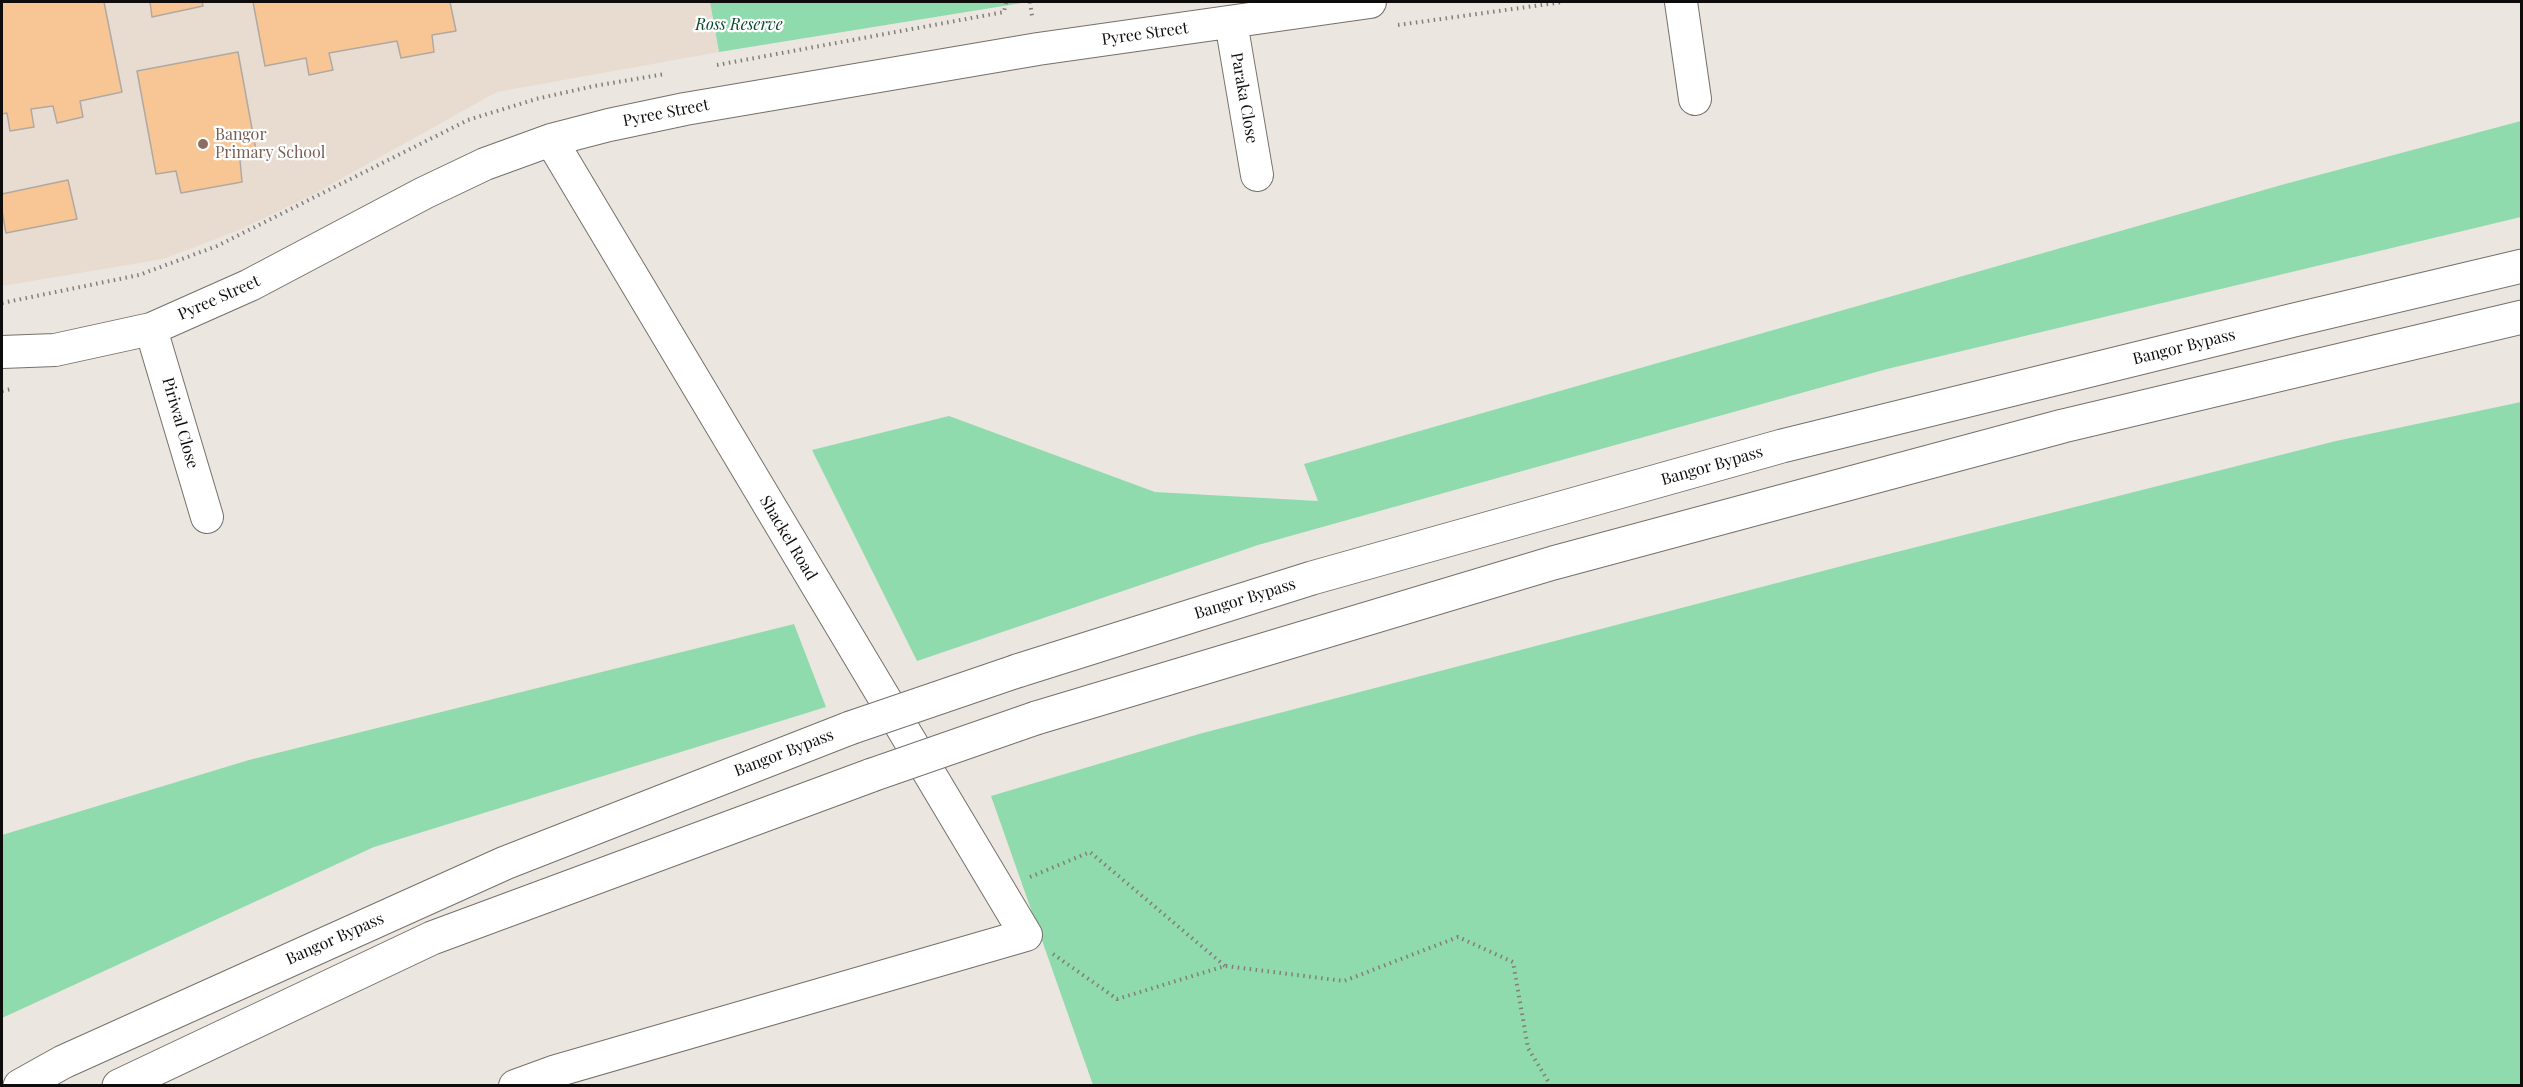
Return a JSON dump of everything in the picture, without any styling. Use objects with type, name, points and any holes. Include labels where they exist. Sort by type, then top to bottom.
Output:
[{"type":"main road","name":"Bangor Bypass","points":[[20,1086],[63,1062],[505,863],[850,728],[1017,671],[1312,578],[1782,446],[2283,322],[2522,266]]},
{"type":"main road","points":[[119,1086],[432,938],[872,775],[1036,718],[1576,557],[2063,426],[2522,317]]},
{"type":"street","name":"Pyree Street","points":[[2,352],[56,350],[151,329],[250,285],[424,193],[485,164],[551,140],[609,125],[685,109],[1038,49],[1370,2]]},
{"type":"street","points":[[1681,2],[1695,99]]},
{"type":"street","name":"Paraka Close","points":[[1231,22],[1257,175]]},
{"type":"street","name":"Shackel Road","points":[[551,140],[1026,935]]},
{"type":"street","name":"Piriwal Close","points":[[151,329],[207,517]]},
{"type":"street","points":[[515,1086],[556,1071],[1026,935]]},
{"type":"path","points":[[1387,27],[1563,2]]},
{"type":"path","points":[[2,391],[13,389]]},
{"type":"path","points":[[999,890],[1090,852],[1225,966]]},
{"type":"path","points":[[1026,935],[1117,999],[1225,966],[1344,981],[1458,937],[1514,962],[1528,1048],[1551,1086]]},
{"type":"shaded area","name":"Bangor Primary School","points":[[2,2],[710,2],[719,52],[497,92],[312,195],[237,231],[163,259],[2,286]]},
{"type":"green space","name":"Ross Reserve","points":[[710,2],[1028,2],[719,52]]},
{"type":"green space","points":[[2521,121],[2521,217],[1887,369],[1258,545],[917,661],[812,450],[949,416],[1155,492],[1318,501],[1304,464],[2285,184]]},
{"type":"green space","points":[[2521,402],[2521,1085],[1093,1085],[991,796],[1199,734],[1861,561],[2336,441]]},
{"type":"green space","points":[[794,624],[826,707],[374,847],[2,1018],[2,835],[249,760]]},
{"type":"building","points":[[2,2],[104,2],[122,92],[80,101],[83,117],[57,123],[53,106],[31,109],[34,127],[10,131],[7,113],[2,114]]},
{"type":"building","points":[[150,2],[202,2],[203,6],[152,17]]},
{"type":"building","points":[[253,2],[450,2],[456,31],[432,35],[434,52],[401,58],[397,41],[329,53],[333,70],[309,75],[306,58],[265,66]]},
{"type":"building","points":[[238,52],[257,156],[240,160],[242,182],[181,193],[176,171],[156,174],[137,71]]},
{"type":"building","points":[[68,180],[77,219],[6,233],[2,194]]},
{"type":"place","name":"Bangor Primary School","points":[[203,144]]}]
